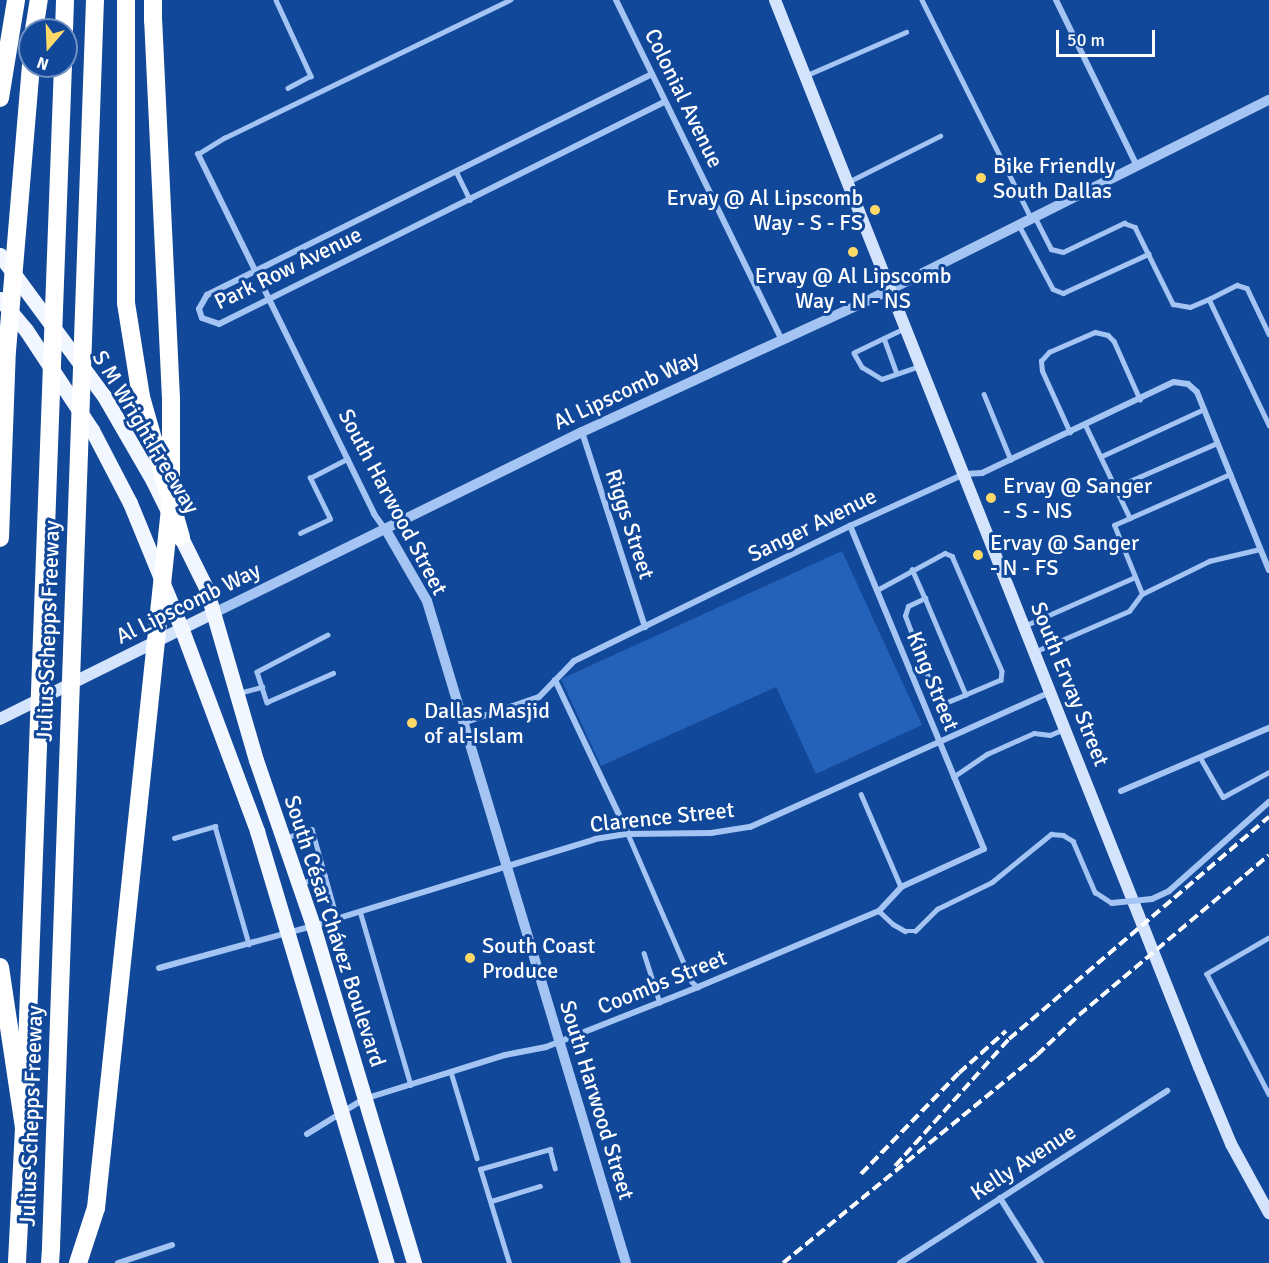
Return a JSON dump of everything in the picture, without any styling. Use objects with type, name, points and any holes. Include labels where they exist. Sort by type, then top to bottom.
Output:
[{"type":"highway","points":[[36,18],[39,0]]},
{"type":"highway","points":[[64,18],[65,0]]},
{"type":"highway","name":"Julius Schepps Freeway","points":[[50,1263],[94,0]]},
{"type":"highway","points":[[126,0],[124,278],[136,373],[181,537]]},
{"type":"highway","points":[[78,1263],[96,1208],[171,499],[171,399],[153,0]]},
{"type":"highway","points":[[0,99],[16,1]]},
{"type":"highway","points":[[0,538],[8,340],[30,78]]},
{"type":"highway","name":"Julius Schepps Freeway","points":[[17,1263],[24,1128],[63,78]]},
{"type":"highway","points":[[0,967],[24,1128]]},
{"type":"main road","name":"South Ervay Street","points":[[775,0],[1231,1144],[1265,1199],[1269,1213]]},
{"type":"main road","name":"S M Wright Freeway","points":[[0,255],[104,396],[181,537],[213,613]]},
{"type":"main road","name":"S M Wright Freeway","points":[[0,299],[26,330],[92,430],[130,503],[182,630]]},
{"type":"main road","name":"Al Lipscomb Way","points":[[0,719],[213,613]]},
{"type":"main road","name":"South César Chávez Boulevard","points":[[213,613],[236,694],[300,883],[414,1263]]},
{"type":"main road","name":"South César Chávez Boulevard","points":[[182,630],[257,831],[387,1263]]},
{"type":"street","name":"Colonial Avenue","points":[[616,0],[782,342]]},
{"type":"street","points":[[1056,0],[1136,164]]},
{"type":"street","name":"Park Row Avenue","points":[[652,74],[207,295],[199,309],[202,318],[219,324],[665,102]]},
{"type":"street","name":"Al Lipscomb Way","points":[[213,613],[582,432],[782,342],[1017,223],[1269,100]]},
{"type":"street","name":"South Harwood Street","points":[[198,154],[347,459],[427,601],[626,1263]]},
{"type":"street","name":"Sanger Avenue","points":[[463,723],[539,697],[574,661],[850,526],[964,474],[981,473],[1011,460],[1174,382],[1188,384],[1197,392],[1204,409]]},
{"type":"street","points":[[1204,409],[1269,570]]},
{"type":"street","name":"Riggs Street","points":[[582,432],[645,627]]},
{"type":"street","name":"King Street","points":[[850,526],[984,849]]},
{"type":"street","points":[[555,680],[628,834]]},
{"type":"street","name":"Clarence Street","points":[[159,968],[313,926],[508,868],[595,839],[628,834],[711,833],[750,826],[1050,692]]},
{"type":"street","points":[[1121,791],[1269,728]]},
{"type":"street","points":[[1112,903],[1152,899],[1169,891],[1269,802]]},
{"type":"street","name":"Coombs Street","points":[[308,1134],[364,1099],[559,1042],[660,1003],[879,911],[901,887],[984,849]]},
{"type":"street","name":"Kelly Avenue","points":[[900,1263],[1167,1091]]},
{"type":"street","points":[[1000,1198],[1041,1263]]},
{"type":"street","points":[[118,1263],[172,1245]]},
{"type":"lane","points":[[276,0],[311,76],[288,88]]},
{"type":"lane","points":[[198,154],[224,138],[510,0]]},
{"type":"lane","points":[[922,0],[1051,249],[1062,252],[1124,223],[1135,227],[1173,304],[1190,307],[1237,285],[1246,288],[1269,334]]},
{"type":"lane","points":[[805,76],[906,32]]},
{"type":"lane","points":[[848,182],[940,136]]},
{"type":"lane","points":[[456,171],[471,200]]},
{"type":"lane","points":[[1017,223],[1053,289],[1063,293],[1148,254]]},
{"type":"lane","points":[[1209,299],[1269,425]]},
{"type":"lane","points":[[907,328],[854,353],[862,367],[882,379],[921,365]]},
{"type":"lane","points":[[1070,433],[1042,371],[1041,362],[1049,352],[1095,332],[1108,335],[1140,399]]},
{"type":"lane","points":[[884,338],[897,373]]},
{"type":"lane","points":[[984,394],[1011,460]]},
{"type":"lane","points":[[1102,456],[1204,409]]},
{"type":"lane","points":[[1086,426],[1130,518]]},
{"type":"lane","points":[[1116,487],[1217,443]]},
{"type":"lane","points":[[300,533],[330,519],[310,478],[347,459]]},
{"type":"lane","points":[[1142,594],[1114,525],[1230,474]]},
{"type":"lane","points":[[1034,652],[1129,611],[1142,594],[1209,561],[1260,549]]},
{"type":"lane","points":[[876,590],[945,553],[952,556],[1002,671],[1002,680],[939,706],[905,616],[908,606],[925,598]]},
{"type":"lane","points":[[912,569],[966,695]]},
{"type":"lane","points":[[1024,626],[1135,577]]},
{"type":"lane","points":[[328,635],[257,672],[267,702],[333,673]]},
{"type":"lane","points":[[236,694],[262,687]]},
{"type":"lane","points":[[953,777],[987,754],[1034,733],[1050,735],[1065,728]]},
{"type":"lane","points":[[1200,757],[1223,797],[1269,772]]},
{"type":"lane","points":[[861,794],[901,887]]},
{"type":"lane","points":[[174,838],[215,826],[249,944]]},
{"type":"lane","points":[[285,838],[312,829],[338,918]]},
{"type":"lane","points":[[628,834],[698,987]]},
{"type":"lane","points":[[879,911],[905,931],[915,931],[938,909],[992,882],[1051,834],[1064,835],[1073,841],[1095,892],[1112,903]]},
{"type":"lane","points":[[300,883],[325,876]]},
{"type":"lane","points":[[360,911],[411,1085]]},
{"type":"lane","points":[[1269,938],[1207,974],[1269,1094]]},
{"type":"lane","points":[[644,953],[660,1003]]},
{"type":"lane","points":[[451,1072],[477,1158]]},
{"type":"lane","points":[[509,1263],[480,1169],[549,1149],[555,1168]]},
{"type":"lane","points":[[491,1201],[540,1186]]},
{"type":"shaded area","points":[[842,551],[922,725],[816,774],[776,687],[601,766],[561,679]]},
{"type":"railway","points":[[895,1166],[1009,1039],[1269,817]]},
{"type":"railway","points":[[783,1263],[1037,1055],[1079,1015],[1269,855]]},
{"type":"railway","points":[[861,1174],[959,1073],[1006,1031]]},
{"type":"place","name":"Bike Friendly South Dallas","points":[[981,178]]},
{"type":"place","name":"Ervay @ Al Lipscomb Way - S - FS","points":[[875,210]]},
{"type":"place","name":"Ervay @ Al Lipscomb Way - N - NS","points":[[853,252]]},
{"type":"place","name":"Ervay @ Sanger - S - NS","points":[[991,498]]},
{"type":"place","name":"Ervay @ Sanger - N - FS","points":[[978,555]]},
{"type":"place","name":"Dallas Masjid of al-Islam","points":[[412,723]]},
{"type":"place","name":"South Coast Produce","points":[[470,958]]}]
